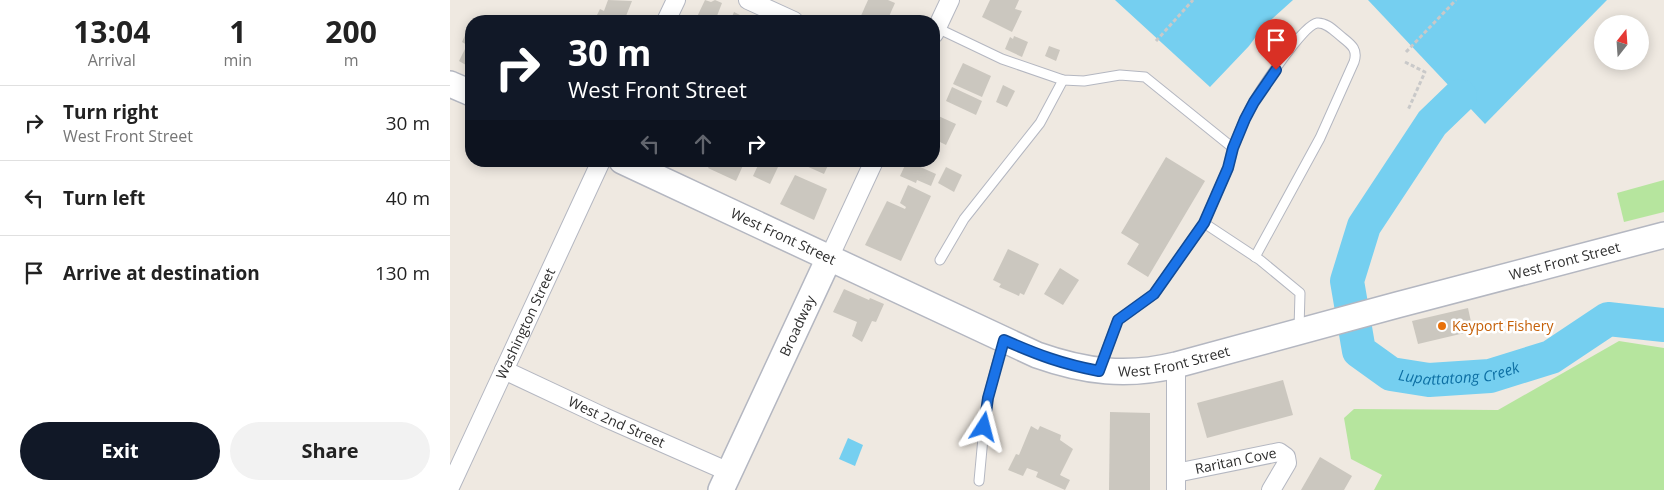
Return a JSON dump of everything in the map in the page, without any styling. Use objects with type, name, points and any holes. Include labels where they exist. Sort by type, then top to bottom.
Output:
[{"type":"main road","points":[[450,84],[465,90]]},
{"type":"main road","name":"West Front Street","points":[[635,167],[1037,355],[1066,365],[1099,371],[1132,372],[1176,365],[1664,235]]},
{"type":"main road","name":"Broadway","points":[[725,481],[829,258]]},
{"type":"street","points":[[669,15],[676,0]]},
{"type":"street","points":[[748,0],[781,15]]},
{"type":"street","points":[[940,21],[950,0]]},
{"type":"street","name":"Washington Street","points":[[450,487],[597,167]]},
{"type":"street","name":"Broadway","points":[[829,258],[871,167]]},
{"type":"street","name":"Raritan Cove","points":[[1176,365],[1176,482],[1279,452],[1286,457],[1287,463],[1271,490]]},
{"type":"street","name":"West 2nd Street","points":[[504,370],[604,417],[725,481]]},
{"type":"lane","points":[[1099,371],[1118,320],[1154,294],[1204,223],[1228,168],[1233,148],[1254,102],[1299,37],[1308,27],[1320,23],[1326,25],[1352,45],[1356,56],[1320,138],[1256,257]]},
{"type":"lane","points":[[940,33],[1002,59],[1063,80],[1084,81],[1120,75],[1145,77],[1233,148]]},
{"type":"lane","points":[[940,260],[964,219],[1040,123],[1063,80]]},
{"type":"lane","points":[[1204,223],[1256,257],[1300,292],[1299,331]]},
{"type":"lane","points":[[979,480],[988,398],[1004,340]]},
{"type":"path","points":[[1156,41],[1194,0]]},
{"type":"path","points":[[1406,52],[1456,0]]},
{"type":"path","points":[[1405,62],[1425,72],[1408,110]]},
{"type":"green space","points":[[1664,180],[1664,212],[1624,222],[1617,193]]},
{"type":"green space","points":[[1619,341],[1664,348],[1664,490],[1374,490],[1382,475],[1351,459],[1344,418],[1354,409],[1498,410]]},
{"type":"water","points":[[1115,0],[1293,0],[1263,27],[1249,46],[1210,87]]},
{"type":"water","points":[[1368,0],[1607,0],[1485,124]]},
{"type":"water","points":[[848,438],[863,445],[855,466],[839,459]]},
{"type":"building","points":[[608,0],[632,1],[626,15],[597,15],[600,9],[604,11]]},
{"type":"building","points":[[705,0],[711,2],[715,0],[722,3],[717,15],[698,15]]},
{"type":"building","points":[[868,0],[888,0],[895,3],[890,15],[861,15]]},
{"type":"building","points":[[990,0],[1019,0],[1015,9],[1022,11],[1012,32],[982,17]]},
{"type":"building","points":[[1014,36],[1028,42],[1022,57],[1005,49],[1010,37],[1013,39]]},
{"type":"building","points":[[1049,46],[1060,50],[1056,61],[1045,56]]},
{"type":"building","points":[[465,49],[465,64],[459,61]]},
{"type":"building","points":[[963,63],[991,76],[982,97],[953,84]]},
{"type":"building","points":[[1003,85],[1015,91],[1007,107],[996,102]]},
{"type":"building","points":[[952,87],[982,101],[976,115],[946,101]]},
{"type":"building","points":[[940,117],[956,124],[946,145],[940,142]]},
{"type":"building","points":[[1166,157],[1205,181],[1148,277],[1127,264],[1139,244],[1121,233]]},
{"type":"building","points":[[709,167],[742,167],[736,181]]},
{"type":"building","points":[[757,167],[778,167],[770,184],[753,176]]},
{"type":"building","points":[[808,167],[827,167],[824,174]]},
{"type":"building","points":[[904,167],[920,167],[936,174],[931,186],[917,180],[916,183],[900,176]]},
{"type":"building","points":[[946,167],[962,175],[954,192],[938,183]]},
{"type":"building","points":[[795,175],[827,189],[814,220],[780,204]]},
{"type":"building","points":[[908,185],[931,196],[901,261],[865,245],[887,201],[905,209],[906,207],[900,203]]},
{"type":"building","points":[[1008,249],[1039,264],[1024,295],[1020,293],[1019,296],[999,287],[1001,284],[993,280]]},
{"type":"building","points":[[1060,268],[1079,280],[1063,305],[1044,294]]},
{"type":"building","points":[[844,289],[869,300],[870,298],[884,304],[876,322],[872,321],[862,342],[852,336],[857,322],[833,312]]},
{"type":"building","name":"Keyport Fishery","points":[[1468,308],[1473,331],[1418,344],[1412,321]]},
{"type":"building","points":[[1283,380],[1293,415],[1207,438],[1197,403]]},
{"type":"building","points":[[1110,412],[1150,413],[1150,490],[1109,490]]},
{"type":"building","points":[[1031,426],[1038,430],[1040,426],[1061,435],[1060,440],[1073,449],[1060,475],[1070,480],[1065,490],[1036,477],[1038,472],[1027,468],[1023,476],[1008,470],[1016,454],[1019,455]]},
{"type":"building","points":[[1320,457],[1352,476],[1344,490],[1301,490]]},
{"type":"waterway","name":"Lupattatong Creek","points":[[1460,96],[1432,123],[1364,226],[1347,281],[1359,351],[1391,374],[1429,380],[1490,376],[1551,357],[1608,319],[1664,325]]},
{"type":"place","name":"Keyport Fishery","points":[[1442,326]]},
{"type":"route","points":[[984,427],[988,398],[1004,340],[1037,355],[1066,365],[1099,371],[1118,320],[1154,294],[1204,223],[1228,168],[1233,148],[1245,119],[1276,70]]}]
